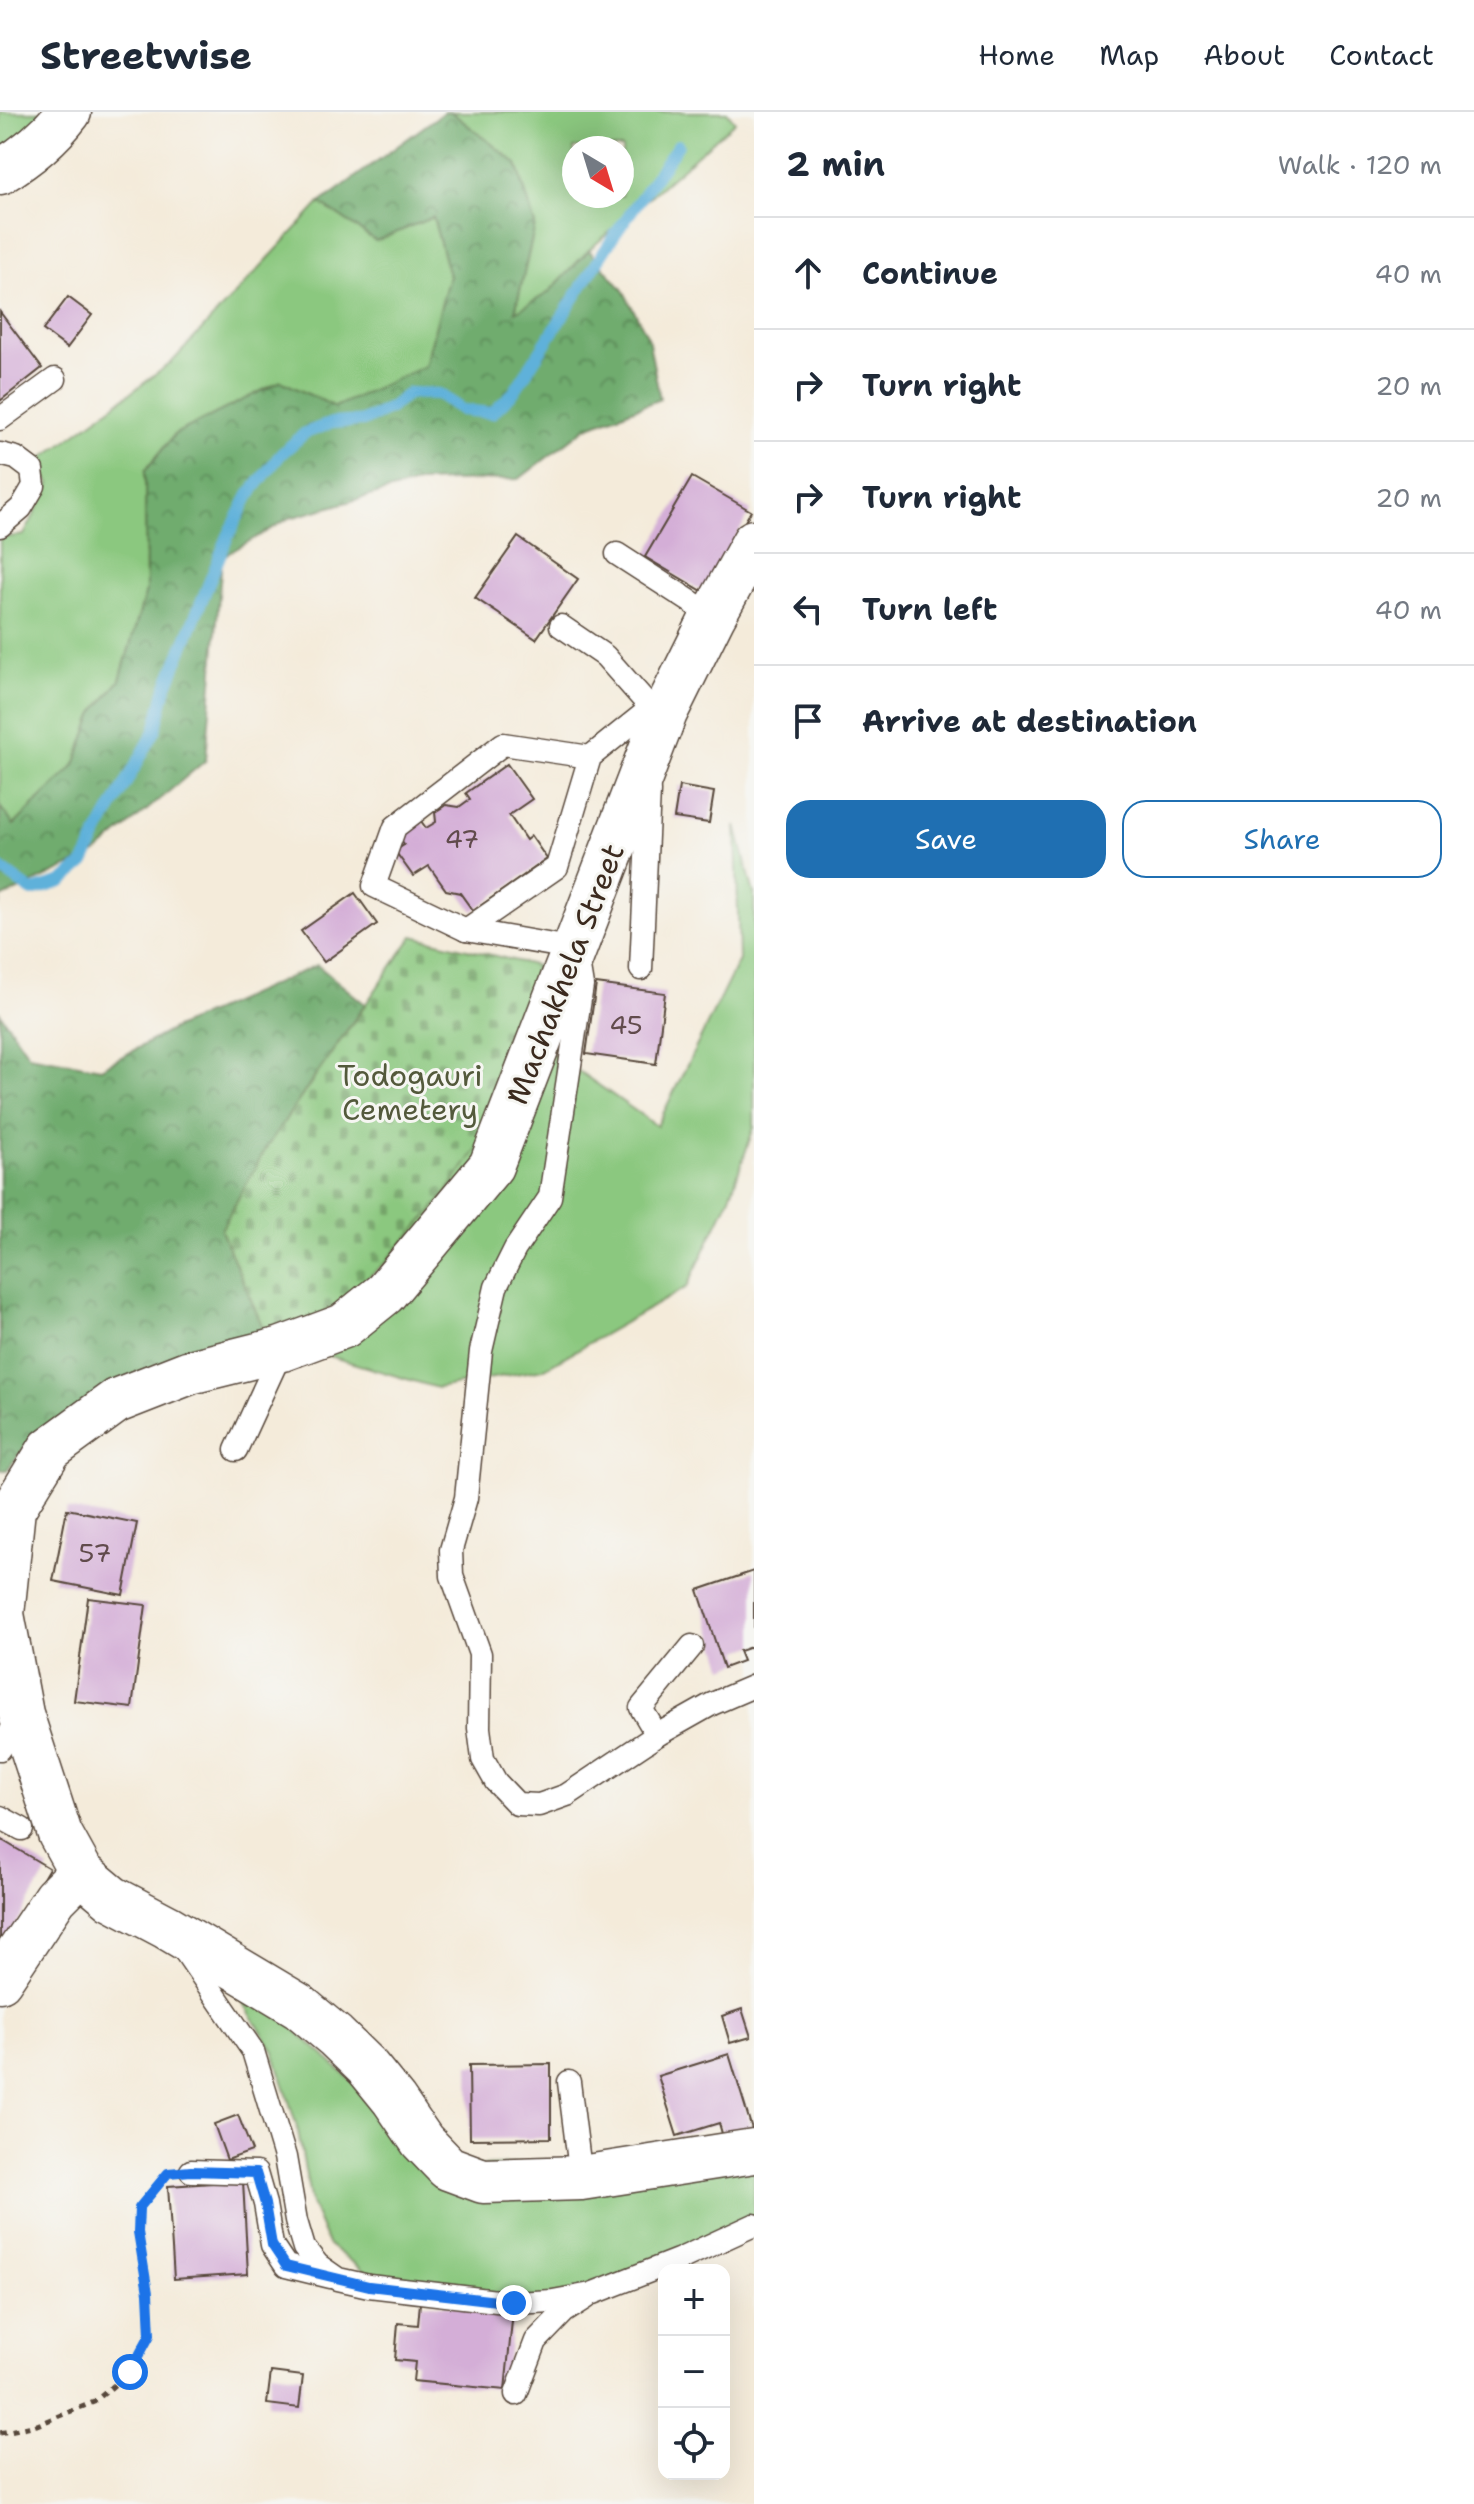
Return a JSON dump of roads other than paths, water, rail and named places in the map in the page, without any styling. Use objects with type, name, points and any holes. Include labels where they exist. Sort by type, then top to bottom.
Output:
[{"type":"street","points":[[0,172],[19,161],[53,132],[69,112]]},
{"type":"street","name":"Machakhela Street","points":[[81,1872],[10,1732],[2,1614],[13,1509],[50,1449],[116,1401],[190,1372],[282,1349],[344,1326],[385,1293],[491,1166],[576,949],[656,722],[754,542]]},
{"type":"street","points":[[0,1980],[55,1898],[81,1872],[112,1898],[299,2006],[368,2068],[422,2141],[448,2168],[483,2181],[581,2178],[754,2151]]},
{"type":"lane","points":[[0,419],[55,379]]},
{"type":"lane","points":[[0,454],[16,458],[32,470],[34,486],[21,508],[0,526]]},
{"type":"lane","points":[[617,554],[713,616]]},
{"type":"lane","points":[[561,626],[605,656],[656,722],[641,969]]},
{"type":"lane","points":[[656,722],[590,757],[503,744],[395,827],[374,886],[466,930],[576,949],[582,986],[550,1197],[515,1249],[496,1287],[481,1351],[466,1498],[451,1550],[452,1576],[480,1654],[479,1728],[483,1759],[496,1782],[517,1804],[539,1805],[567,1795],[657,1735],[712,1704],[754,1686]]},
{"type":"lane","points":[[466,930],[557,867],[590,757]]},
{"type":"lane","points":[[236,1450],[282,1349]]},
{"type":"lane","points":[[657,1735],[641,1708],[692,1646]]},
{"type":"lane","points":[[0,1817],[22,1829]]},
{"type":"lane","points":[[167,1927],[253,2051],[285,2157],[304,2248],[318,2265],[338,2279]]},
{"type":"lane","points":[[569,2082],[581,2178]]},
{"type":"lane","points":[[191,2171],[256,2173],[272,2245],[286,2266],[369,2286],[514,2303],[553,2301],[591,2294],[678,2260],[754,2225]]},
{"type":"lane","points":[[516,2394],[536,2341],[564,2312],[591,2294]]},
{"type":"waterway","points":[[0,868],[32,891],[62,882],[84,863],[155,731],[165,691],[228,536],[249,495],[281,454],[305,433],[332,423],[363,421],[390,408],[409,393],[439,394],[462,410],[492,413],[514,392],[614,236],[678,145]]},
{"type":"park label","name":"Todogauri Cemetery","points":[[410,1092]]}]
